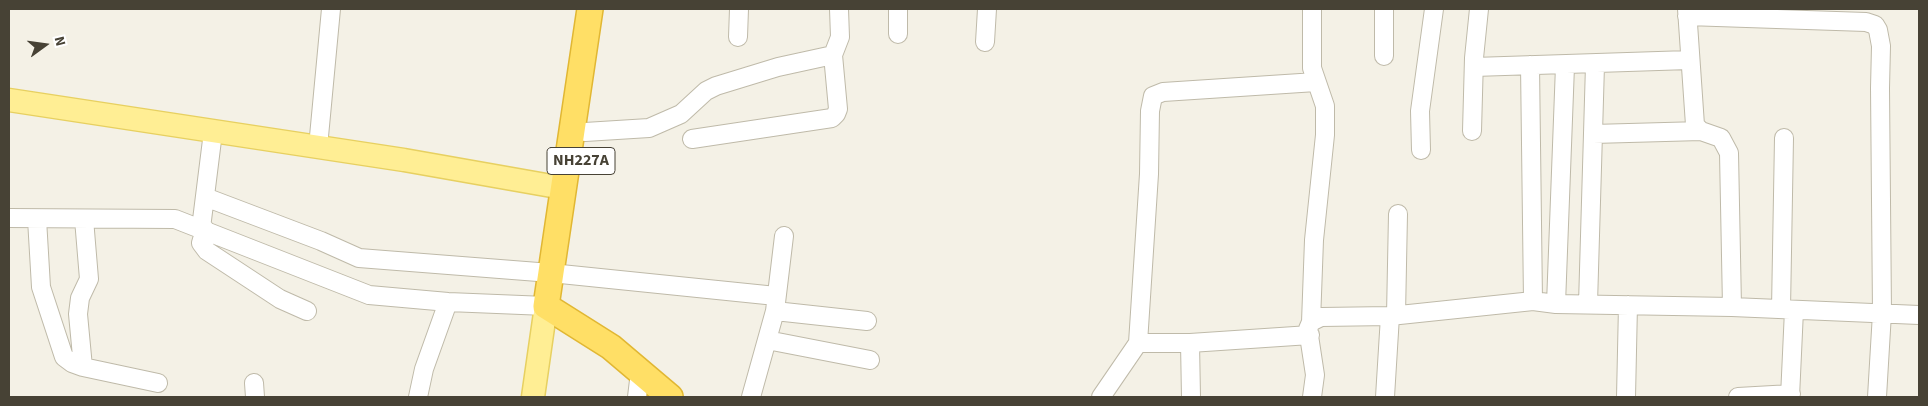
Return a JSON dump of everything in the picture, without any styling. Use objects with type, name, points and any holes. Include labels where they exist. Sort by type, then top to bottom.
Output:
[{"type":"highway","name":"NH227A","points":[[557,273],[563,188],[590,9]]},
{"type":"highway","name":"NH227A","points":[[552,310],[557,273],[585,132],[604,9]]},
{"type":"highway","points":[[552,310],[611,348],[670,397]]},
{"type":"main road","points":[[9,100],[404,160],[563,188]]},
{"type":"main road","points":[[534,397],[552,310]]},
{"type":"main road","points":[[546,397],[552,310]]},
{"type":"street","points":[[318,147],[331,9]]},
{"type":"street","points":[[738,37],[739,9]]},
{"type":"street","points":[[692,139],[832,118],[838,109],[833,55],[840,37],[839,9]]},
{"type":"street","points":[[898,9],[898,34]]},
{"type":"street","points":[[985,42],[987,9]]},
{"type":"street","points":[[1312,9],[1312,68],[1325,106],[1325,135],[1314,240],[1310,328],[1314,375],[1312,397]]},
{"type":"street","points":[[1384,9],[1384,56]]},
{"type":"street","points":[[1421,150],[1420,111],[1434,9]]},
{"type":"street","points":[[1472,131],[1478,9]]},
{"type":"street","points":[[1701,131],[1695,125],[1687,12],[1829,14],[1875,25],[1880,35],[1882,314],[1877,397]]},
{"type":"street","points":[[585,132],[648,128],[680,114],[706,91],[716,86],[778,67],[833,55]]},
{"type":"street","points":[[1474,67],[1565,66],[1689,60]]},
{"type":"street","points":[[1530,65],[1532,301]]},
{"type":"street","points":[[1588,304],[1595,65]]},
{"type":"street","points":[[1556,304],[1565,66]]},
{"type":"street","points":[[1101,397],[1138,343],[1150,111],[1153,96],[1163,92],[1316,82]]},
{"type":"street","points":[[1593,134],[1701,131],[1721,138],[1729,153],[1732,307]]},
{"type":"street","points":[[214,132],[201,243],[207,251],[280,299],[307,311]]},
{"type":"street","points":[[1738,397],[1791,396],[1784,138]]},
{"type":"street","points":[[205,198],[321,241],[359,258],[557,273],[776,304],[867,321]]},
{"type":"street","points":[[1385,397],[1393,316],[1398,214]]},
{"type":"street","points":[[9,218],[175,219],[203,228],[369,295],[552,310]]},
{"type":"street","points":[[37,219],[41,287],[44,301],[64,357],[72,363],[83,367],[158,383]]},
{"type":"street","points":[[83,367],[78,314],[80,298],[89,279],[84,219]]},
{"type":"street","points":[[751,397],[776,304],[784,236]]},
{"type":"street","points":[[1138,343],[1190,343],[1310,328],[1321,317],[1393,316],[1532,301],[1556,304],[1732,307],[1919,315]]},
{"type":"street","points":[[418,397],[424,369],[448,302]]},
{"type":"street","points":[[1626,397],[1628,305]]},
{"type":"street","points":[[767,340],[870,360]]},
{"type":"street","points":[[1190,343],[1191,397]]},
{"type":"street","points":[[637,397],[640,372]]}]
